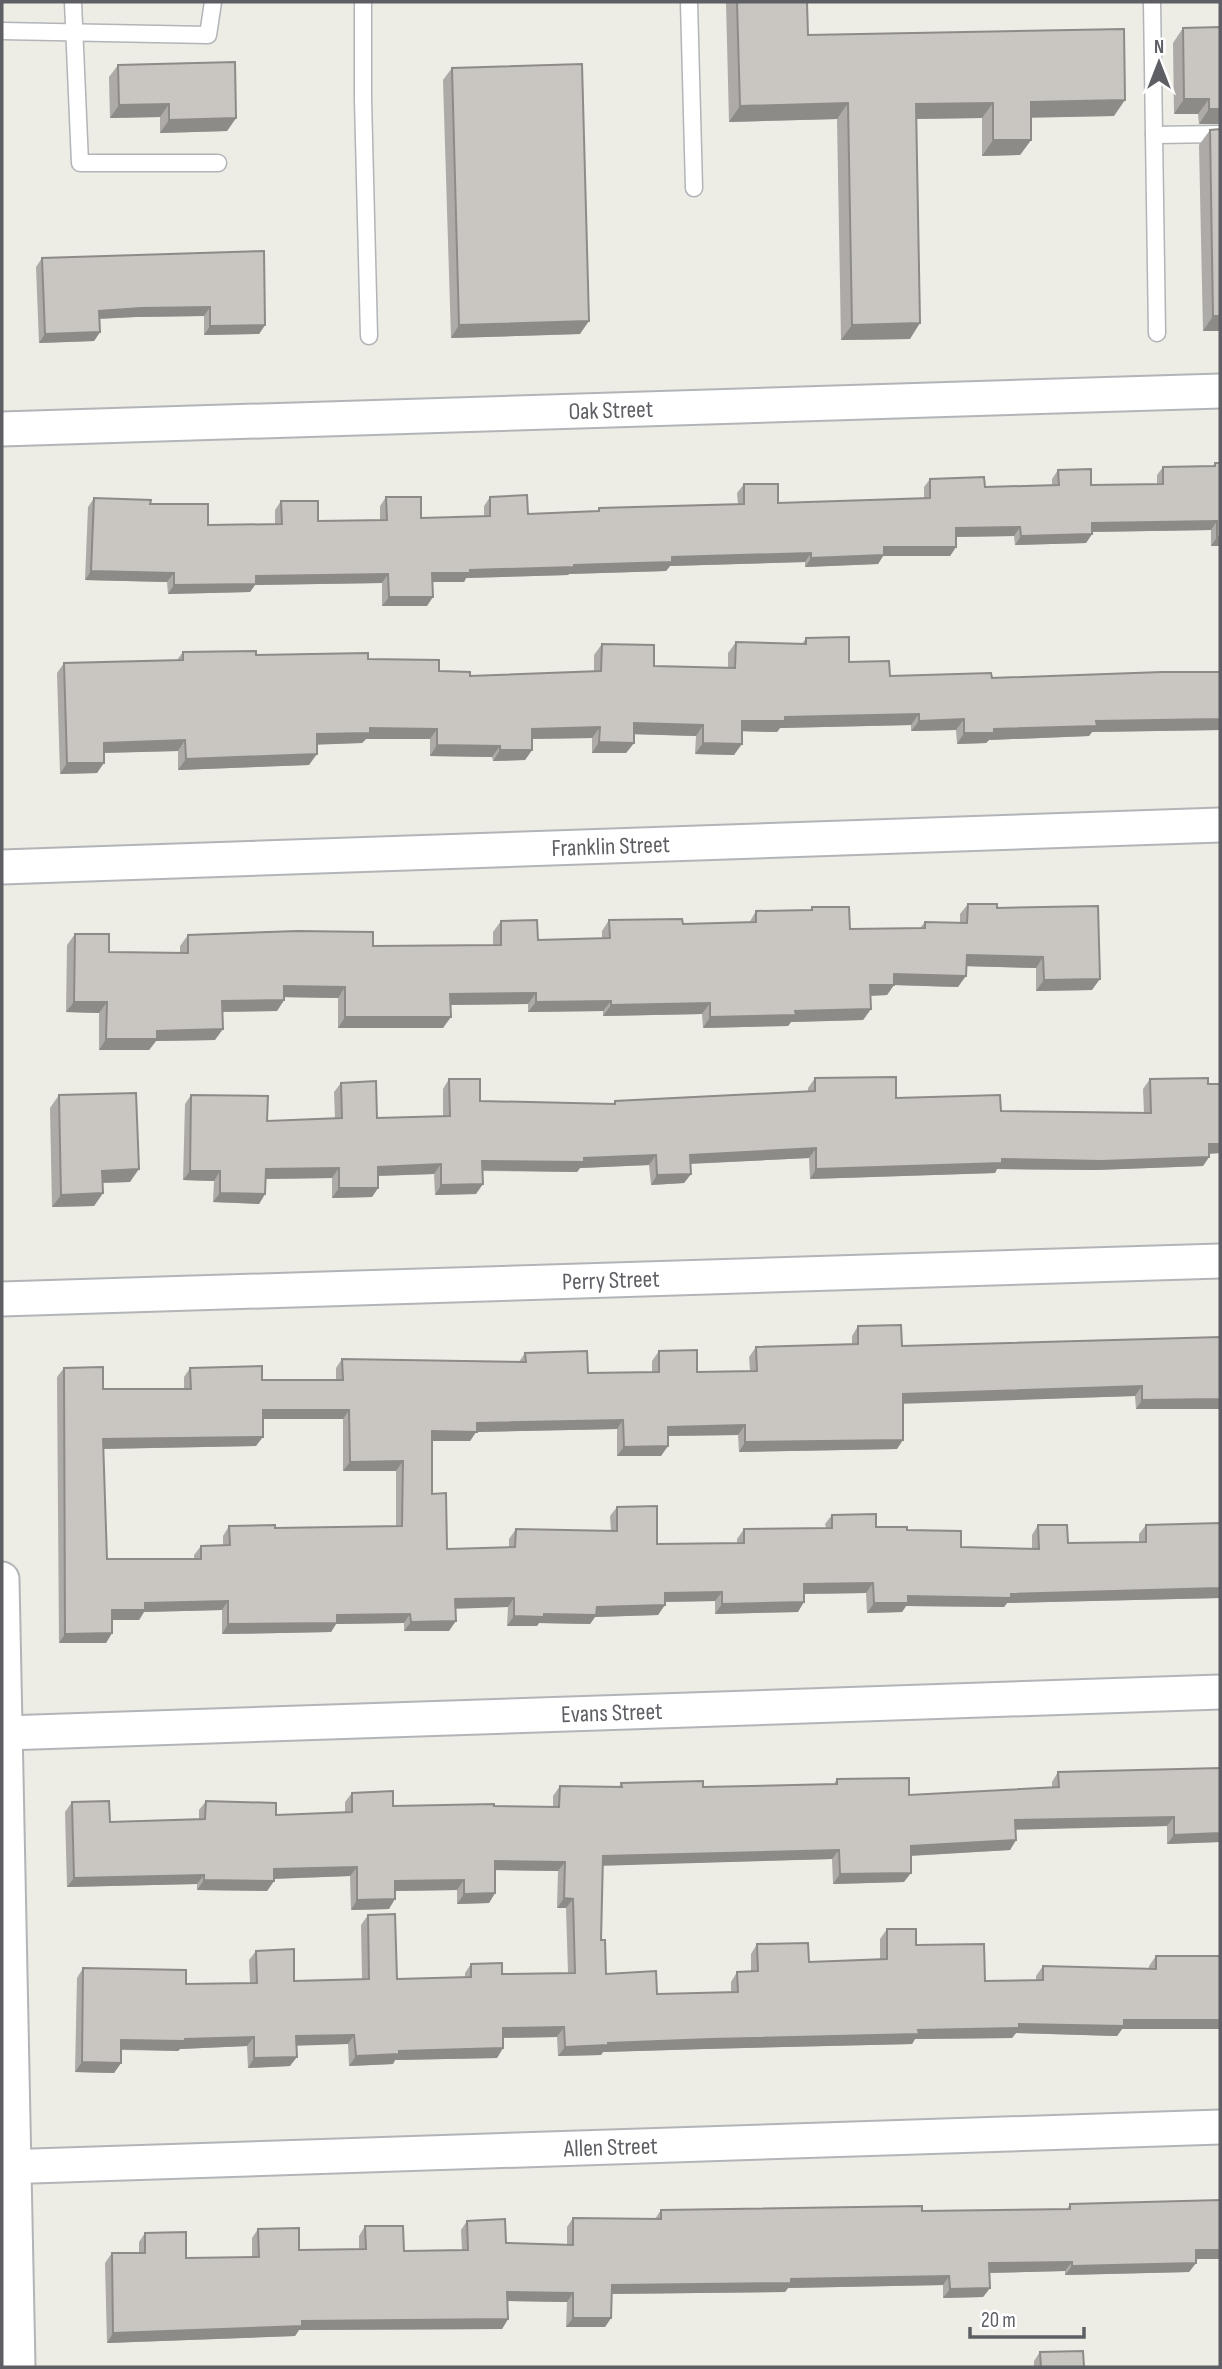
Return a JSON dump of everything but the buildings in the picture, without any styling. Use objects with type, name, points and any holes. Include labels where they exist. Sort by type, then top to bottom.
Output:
[{"type":"street","name":"Oak Street","points":[[2,429],[1220,391]]},
{"type":"street","name":"Franklin Street","points":[[2,867],[1220,825]]},
{"type":"street","name":"Perry Street","points":[[2,1299],[1220,1261]]},
{"type":"street","points":[[2,1579],[8,2167],[18,2367]]},
{"type":"street","name":"Evans Street","points":[[5,1733],[1220,1692]]},
{"type":"street","name":"Allen Street","points":[[8,2167],[1220,2127]]},
{"type":"lane","points":[[73,2],[80,163],[218,163]]},
{"type":"lane","points":[[2,31],[208,34],[213,2]]},
{"type":"lane","points":[[363,2],[369,336]]},
{"type":"lane","points":[[689,2],[694,188]]},
{"type":"lane","points":[[1152,2],[1157,333]]},
{"type":"lane","points":[[1154,135],[1220,134]]}]
